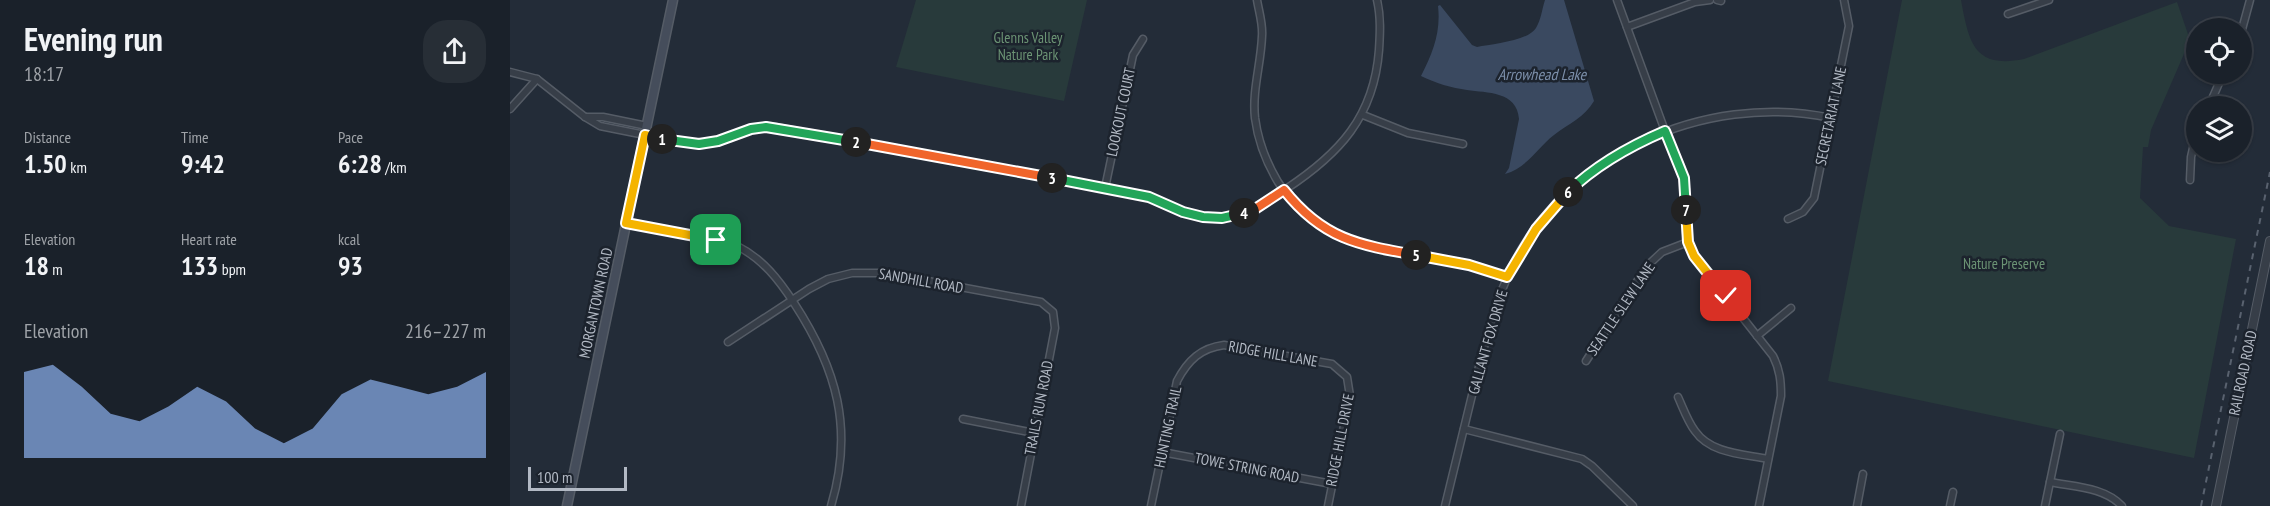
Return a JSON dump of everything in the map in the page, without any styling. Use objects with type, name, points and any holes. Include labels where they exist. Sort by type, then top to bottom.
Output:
[{"type":"main road","name":"MORGANTOWN ROAD","points":[[567,506],[673,0]]},
{"type":"street","points":[[1257,0],[1262,36],[1255,86],[1255,117],[1264,153],[1284,190],[1309,218],[1332,233],[1352,242],[1469,265],[1507,277]]},
{"type":"street","points":[[510,72],[537,79],[600,126],[646,131],[699,144],[718,141],[751,129],[775,127],[1105,188],[1149,197],[1183,212],[1203,217],[1222,218],[1255,209],[1284,190],[1330,156],[1350,133],[1370,97],[1377,69],[1380,33],[1377,0]]},
{"type":"street","points":[[1617,0],[1684,178],[1688,242],[1694,256],[1773,356],[1781,378],[1781,396],[1759,506]]},
{"type":"street","points":[[1627,27],[1695,2],[1710,0]]},
{"type":"street","name":"SECRETARIAT LANE","points":[[1788,219],[1803,212],[1814,198],[1849,26],[1844,0]]},
{"type":"street","points":[[2008,14],[2035,2],[2049,0]]},
{"type":"street","points":[[2245,18],[2250,0]]},
{"type":"street","name":"LOOKOUT COURT","points":[[1105,188],[1133,55],[1143,39]]},
{"type":"street","points":[[510,109],[537,79]]},
{"type":"street","name":"GALLANT FOX DRIVE","points":[[1445,506],[1491,319],[1507,277],[1536,229],[1572,188],[1616,155],[1665,131],[1707,118],[1746,113],[1801,113],[1831,118]]},
{"type":"street","points":[[1362,115],[1408,133],[1463,144]]},
{"type":"street","points":[[2190,180],[2191,162]]},
{"type":"street","points":[[626,223],[736,246],[760,260],[774,273],[811,330],[825,357],[839,407],[840,462],[831,506]]},
{"type":"street","name":"RAILROAD ROAD","points":[[2216,506],[2267,267],[2270,241]]},
{"type":"street","name":"SEATTLE SLEW LANE","points":[[1586,361],[1647,267],[1662,252],[1688,242]]},
{"type":"street","name":"SANDHILL ROAD","points":[[728,342],[828,279],[852,273],[870,272],[1041,302],[1052,310]]},
{"type":"street","points":[[1758,336],[1791,308]]},
{"type":"street","name":"TRAILS RUN ROAD","points":[[1021,506],[1055,328],[1052,310]]},
{"type":"street","name":"RIDGE HILL LANE","points":[[1197,354],[1215,346],[1237,345],[1332,364],[1346,376]]},
{"type":"street","name":"HUNTING TRAIL","points":[[1151,506],[1177,381],[1184,367],[1197,354]]},
{"type":"street","name":"RIDGE HILL DRIVE","points":[[1328,506],[1350,396],[1346,376]]},
{"type":"street","points":[[1678,397],[1695,431],[1707,444],[1721,450],[1768,459]]},
{"type":"street","points":[[963,419],[1034,433]]},
{"type":"street","points":[[1464,429],[1582,459],[1633,506]]},
{"type":"street","points":[[2045,506],[2060,435]]},
{"type":"street","name":"TOWE STRING ROAD","points":[[1162,452],[1332,484]]},
{"type":"street","points":[[1857,506],[1863,474]]},
{"type":"street","points":[[2050,482],[2097,491],[2111,496],[2122,506]]},
{"type":"street","points":[[1950,506],[1953,492]]},
{"type":"green space","name":"Glenns Valley Nature Park","points":[[916,0],[1087,0],[1064,101],[896,67]]},
{"type":"green space","name":"Nature Preserve","points":[[1902,0],[1961,0],[1967,29],[1977,49],[1984,56],[1994,60],[2007,61],[2024,59],[2177,2],[2186,28],[2186,49],[2151,130],[2148,147],[2143,147],[2140,198],[2169,226],[2236,239],[2194,458],[1828,381]]},
{"type":"water","name":"Arrowhead Lake","points":[[1545,0],[1564,0],[1594,101],[1581,116],[1548,140],[1520,167],[1505,174],[1509,168],[1519,119],[1513,103],[1500,95],[1450,87],[1421,76],[1435,42],[1439,16],[1438,6],[1440,5],[1472,45],[1477,47],[1509,41],[1532,32],[1539,22]]},
{"type":"railway","points":[[2201,506],[2270,172]]},
{"type":"route","points":[[716,240],[626,223],[645,135],[699,144],[718,141],[751,129],[775,127],[1149,197],[1183,212],[1203,217],[1222,218],[1237,215],[1255,209],[1284,190],[1309,218],[1332,233],[1352,242],[1469,265],[1507,277],[1536,229],[1572,188],[1616,155],[1665,131],[1684,178],[1688,242],[1694,256],[1726,296]]}]
